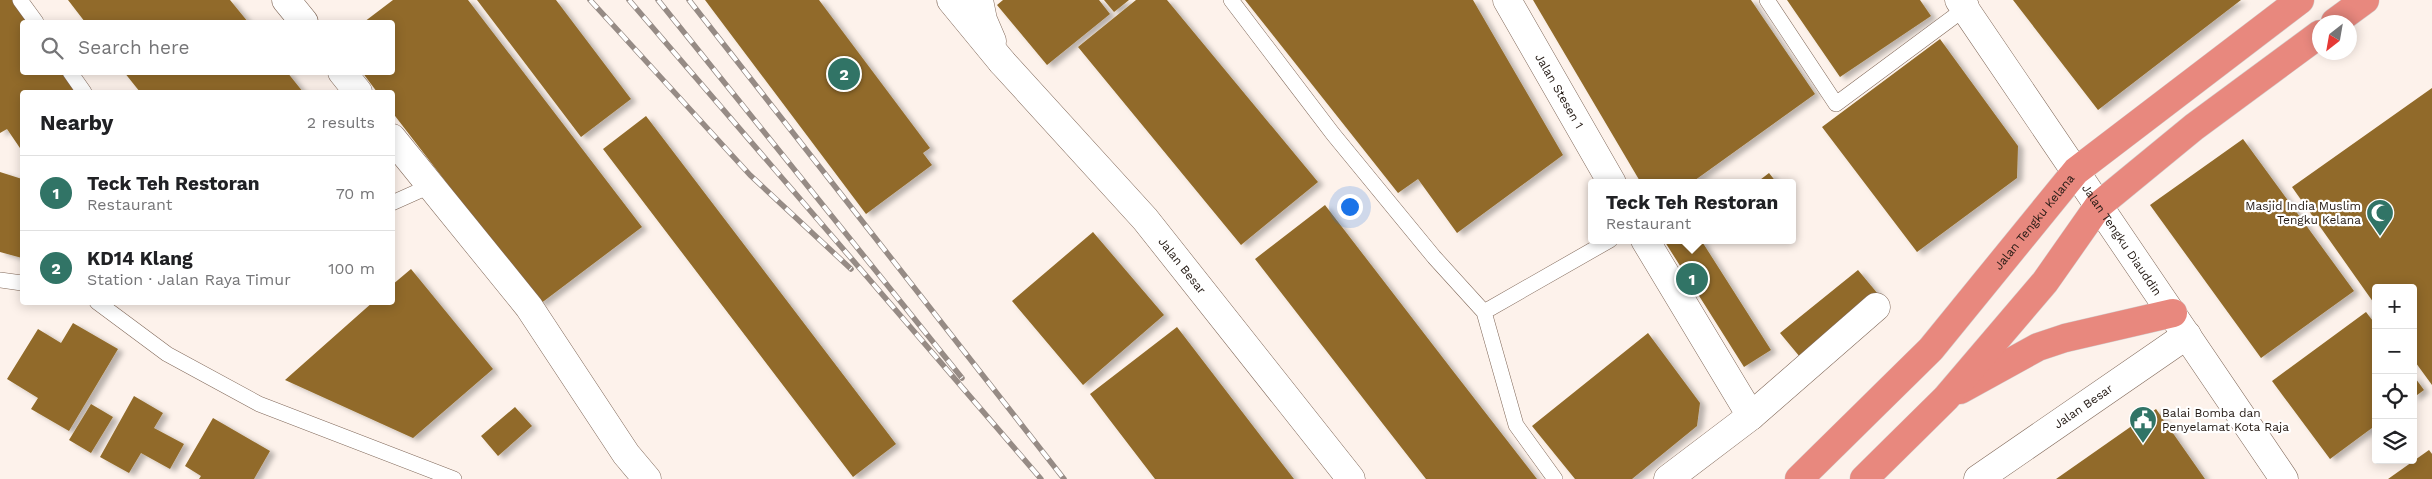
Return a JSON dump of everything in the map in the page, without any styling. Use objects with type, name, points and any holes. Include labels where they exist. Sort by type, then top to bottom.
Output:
[{"type":"highway","name":"Jalan Tengku Kelana","points":[[1802,477],[1931,349],[2076,170],[2300,0]]},
{"type":"highway","points":[[2345,15],[2365,0]]},
{"type":"highway","points":[[1864,479],[1946,398],[2045,282],[2099,205],[2194,127],[2312,40]]},
{"type":"highway","points":[[1946,398],[2038,347],[2065,338],[2180,324]]},
{"type":"street","points":[[286,0],[302,20]]},
{"type":"street","name":"Jalan Besar","points":[[951,0],[1002,62],[1146,219],[1351,479]]},
{"type":"street","points":[[979,0],[983,20],[1002,62]]},
{"type":"street","name":"Jalan Stesen 1","points":[[1508,0],[1610,179]]},
{"type":"street","name":"Jalan Tengku Diauddin","points":[[1967,3],[2099,205],[2284,479]]},
{"type":"street","points":[[344,75],[356,90]]},
{"type":"street","points":[[395,142],[529,307],[626,454],[646,479]]},
{"type":"street","points":[[1647,244],[1751,416]]},
{"type":"street","points":[[1668,479],[1751,416],[1876,307]]},
{"type":"street","name":"Jalan Besar","points":[[1978,479],[2180,324]]},
{"type":"lane","points":[[20,0],[35,20]]},
{"type":"lane","points":[[1232,0],[1332,134],[1434,257],[1484,312],[1516,425],[1555,479]]},
{"type":"lane","points":[[1767,0],[1836,104],[1967,3]]},
{"type":"lane","points":[[72,75],[83,90]]},
{"type":"lane","points":[[395,202],[430,186]]},
{"type":"lane","points":[[1484,312],[1603,244]]},
{"type":"lane","points":[[0,280],[20,283]]},
{"type":"lane","points":[[101,305],[167,354],[259,404],[454,479]]},
{"type":"building","points":[[0,0],[19,0],[34,20],[20,20],[20,75],[71,75],[82,90],[20,90],[20,148],[7,129],[0,133]]},
{"type":"building","points":[[68,0],[230,0],[246,20],[83,20]]},
{"type":"building","points":[[393,0],[468,0],[642,227],[540,304],[395,116],[395,90],[376,90],[364,75],[395,75],[395,20],[367,20]]},
{"type":"building","points":[[477,0],[556,0],[631,99],[581,137]]},
{"type":"building","points":[[705,0],[819,0],[930,148],[923,153],[932,165],[866,214]]},
{"type":"building","points":[[1003,0],[1099,0],[1110,14],[1047,65],[997,5]]},
{"type":"building","points":[[1104,0],[1129,0],[1114,12]]},
{"type":"building","points":[[1136,0],[1167,0],[1318,182],[1241,245],[1078,47]]},
{"type":"building","points":[[1245,0],[1473,0],[1563,155],[1457,233],[1418,179],[1398,193]]},
{"type":"building","points":[[1533,0],[1751,0],[1815,94],[1697,179],[1639,179]]},
{"type":"building","points":[[1787,0],[1920,0],[1931,16],[1840,77]]},
{"type":"building","points":[[2013,0],[2241,0],[2098,110]]},
{"type":"building","points":[[1940,39],[2018,146],[2017,178],[1917,252],[1822,127]]},
{"type":"building","points":[[126,75],[289,75],[301,90],[138,90]]},
{"type":"building","name":"Masjid India Muslim Tengku Kelana","points":[[2432,88],[2432,385],[2417,364],[2417,284],[2372,284],[2372,300],[2292,187]]},
{"type":"building","points":[[646,116],[896,444],[853,477],[603,149]]},
{"type":"building","points":[[2243,139],[2354,291],[2261,358],[2150,205]]},
{"type":"building","points":[[0,172],[20,178],[20,257],[0,252]]},
{"type":"building","points":[[1769,173],[1774,179],[1761,179]]},
{"type":"building","points":[[1325,205],[1537,479],[1426,479],[1255,259]]},
{"type":"building","points":[[1093,232],[1164,315],[1083,385],[1012,301]]},
{"type":"building","points":[[1666,244],[1704,244],[1771,350],[1744,367]]},
{"type":"building","points":[[411,269],[493,369],[413,438],[285,380],[370,305],[395,305],[395,282]]},
{"type":"building","points":[[1858,270],[1878,294],[1800,357],[1780,333]]},
{"type":"building","points":[[2366,312],[2372,320],[2372,428],[2330,459],[2272,381]]},
{"type":"building","points":[[73,323],[118,349],[69,431],[31,409],[38,398],[7,379],[38,329],[61,343]]},
{"type":"building","points":[[1177,327],[1294,479],[1155,479],[1090,394]]},
{"type":"building","points":[[1648,333],[1700,403],[1697,426],[1632,479],[1575,479],[1532,426]]},
{"type":"building","points":[[2417,380],[2424,390],[2417,395]]},
{"type":"building","points":[[134,396],[163,413],[154,428],[184,444],[170,469],[141,453],[129,473],[100,457]]},
{"type":"building","points":[[91,404],[113,417],[91,453],[69,440]]},
{"type":"building","points":[[515,407],[532,426],[498,456],[481,436]]},
{"type":"building","name":"Balai Bomba dan Penyelamat Kota Raja","points":[[2156,409],[2205,479],[2056,479]]},
{"type":"building","points":[[213,418],[270,451],[254,479],[199,479],[201,476],[185,466]]},
{"type":"building","points":[[2429,450],[2432,454],[2432,479],[2388,479],[2409,464],[2417,464],[2417,458]]},
{"type":"railway","points":[[590,0],[750,175],[851,269]]},
{"type":"railway","points":[[629,0],[1041,479]]},
{"type":"railway","points":[[658,0],[962,378]]},
{"type":"railway","points":[[689,0],[1064,479]]},
{"type":"place","name":"KD14 Klang","points":[[844,74]]},
{"type":"place","name":"Masjid India Muslim Tengku Kelana","points":[[2380,237]]},
{"type":"place","name":"Teck Teh Restoran","points":[[1692,279]]},
{"type":"place","name":"Balai Bomba dan Penyelamat Kota Raja","points":[[2143,444]]}]
